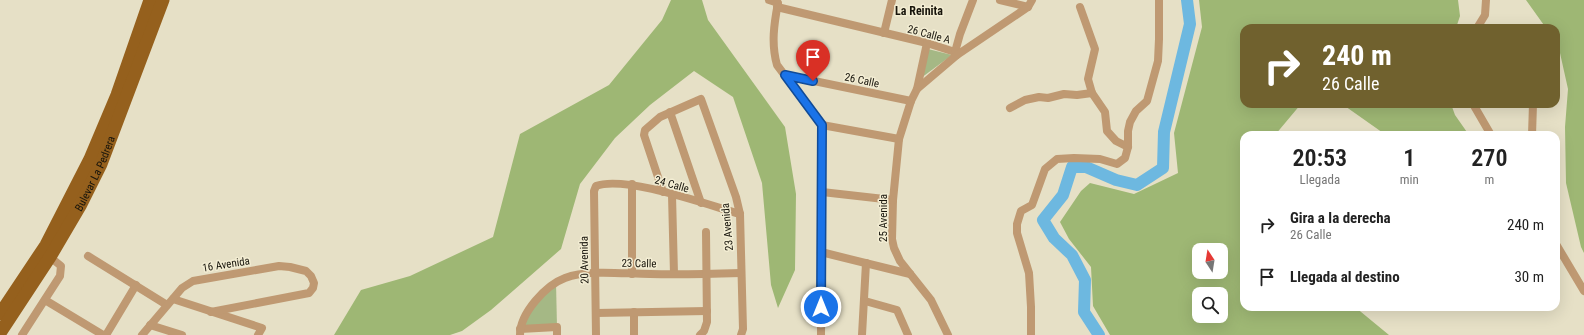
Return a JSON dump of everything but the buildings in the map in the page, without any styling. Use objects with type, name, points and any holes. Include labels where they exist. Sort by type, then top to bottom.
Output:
[{"type":"main road","name":"Bulevar La Pedrera","points":[[0,314],[46,245],[90,160],[117,94],[150,0]]},
{"type":"main road","name":"Bulevar La Pedrera","points":[[0,333],[50,257],[80,206],[101,164],[163,0]]},
{"type":"street","name":"26 Calle A","points":[[770,0],[778,5],[927,43],[956,54]]},
{"type":"street","points":[[884,33],[892,0]]},
{"type":"street","points":[[956,54],[960,34],[973,0]]},
{"type":"street","points":[[1000,0],[1030,4]]},
{"type":"street","points":[[1031,335],[1029,273],[1016,233],[1021,211],[1032,204],[1046,169],[1057,159],[1100,159],[1117,164],[1125,158],[1128,147],[1128,131],[1130,122],[1136,111],[1147,101],[1158,61],[1158,0]]},
{"type":"street","points":[[1479,24],[1485,15],[1486,0]]},
{"type":"street","name":"25 Avenida","points":[[948,335],[931,300],[900,261],[893,244],[893,200],[899,140],[910,101],[917,89],[956,54],[1030,4]]},
{"type":"street","points":[[778,5],[773,41],[777,65],[822,125],[822,335]]},
{"type":"street","points":[[1080,7],[1095,48],[1088,79],[1092,93],[1105,112],[1107,131],[1116,141],[1128,147]]},
{"type":"street","name":"25 Avenida","points":[[917,89],[927,43]]},
{"type":"street","name":"26 Calle","points":[[785,75],[910,101]]},
{"type":"street","points":[[1010,108],[1025,100],[1048,98],[1064,94],[1077,95],[1092,93]]},
{"type":"street","name":"23 Avenida","points":[[670,112],[701,99],[736,197],[740,214],[743,329],[741,335]]},
{"type":"street","points":[[1475,108],[1489,131]]},
{"type":"street","points":[[1532,131],[1533,108]]},
{"type":"street","points":[[663,192],[644,132],[660,116],[670,112],[700,203]]},
{"type":"street","points":[[822,125],[899,140]]},
{"type":"street","name":"24 Calle","points":[[596,186],[601,184],[632,184],[740,214]]},
{"type":"street","points":[[632,184],[632,274]]},
{"type":"street","name":"20 Avenida","points":[[596,186],[594,191],[596,335]]},
{"type":"street","points":[[822,192],[893,200]]},
{"type":"street","points":[[672,195],[674,274]]},
{"type":"street","points":[[702,333],[707,322],[708,274],[706,232]]},
{"type":"street","points":[[1560,251],[1584,292]]},
{"type":"street","points":[[821,252],[910,274]]},
{"type":"street","points":[[88,256],[136,285],[170,302],[210,312],[260,332]]},
{"type":"street","points":[[22,335],[60,276],[61,266],[50,257]]},
{"type":"street","points":[[862,335],[866,263]]},
{"type":"street","name":"16 Avenida","points":[[142,335],[182,288],[193,281],[279,266],[299,268],[311,276],[314,283],[313,288],[309,293],[210,312]]},
{"type":"street","name":"23 Calle","points":[[520,332],[530,309],[542,293],[556,282],[566,277],[595,273],[741,273]]},
{"type":"street","points":[[45,300],[104,335],[136,285]]},
{"type":"street","points":[[864,301],[897,310],[908,335]]},
{"type":"street","points":[[596,313],[707,311]]},
{"type":"street","points":[[634,312],[634,335]]},
{"type":"street","points":[[150,325],[182,335]]},
{"type":"street","points":[[520,332],[557,331]]},
{"type":"green space","points":[[671,0],[702,0],[708,20],[785,127],[796,194],[795,270],[778,308],[771,285],[762,183],[733,97],[694,71],[650,105],[615,138],[580,184],[561,249],[491,310],[462,331],[450,335],[334,335],[361,290],[410,276],[493,237],[520,134],[609,85],[662,20]]},
{"type":"green space","points":[[1199,0],[1458,0],[1460,16],[1457,24],[1240,24],[1240,108],[1298,108],[1278,131],[1240,131],[1240,311],[1360,311],[1389,335],[1110,335],[1093,306],[1091,267],[1069,239],[1060,222],[1081,191],[1090,183],[1134,194],[1178,173],[1174,133],[1202,27]]},
{"type":"green space","points":[[1526,0],[1584,0],[1584,253],[1581,247],[1566,183],[1565,127],[1568,89],[1560,53],[1560,24],[1543,24]]},
{"type":"green space","points":[[928,49],[952,55],[921,78]]},
{"type":"green space","points":[[1348,108],[1452,108],[1455,115],[1466,131],[1380,131]]},
{"type":"green space","points":[[556,282],[557,327],[520,329],[530,309]]},
{"type":"waterway","points":[[1099,335],[1084,312],[1085,280],[1072,255],[1054,238],[1043,220],[1063,195],[1072,167],[1086,167],[1116,180],[1137,185],[1163,168],[1164,132],[1190,24],[1187,0]]},
{"type":"district","name":"La Reinita","points":[[919,11]]},
{"type":"route","points":[[813,81],[785,75],[822,125],[821,307]]}]
